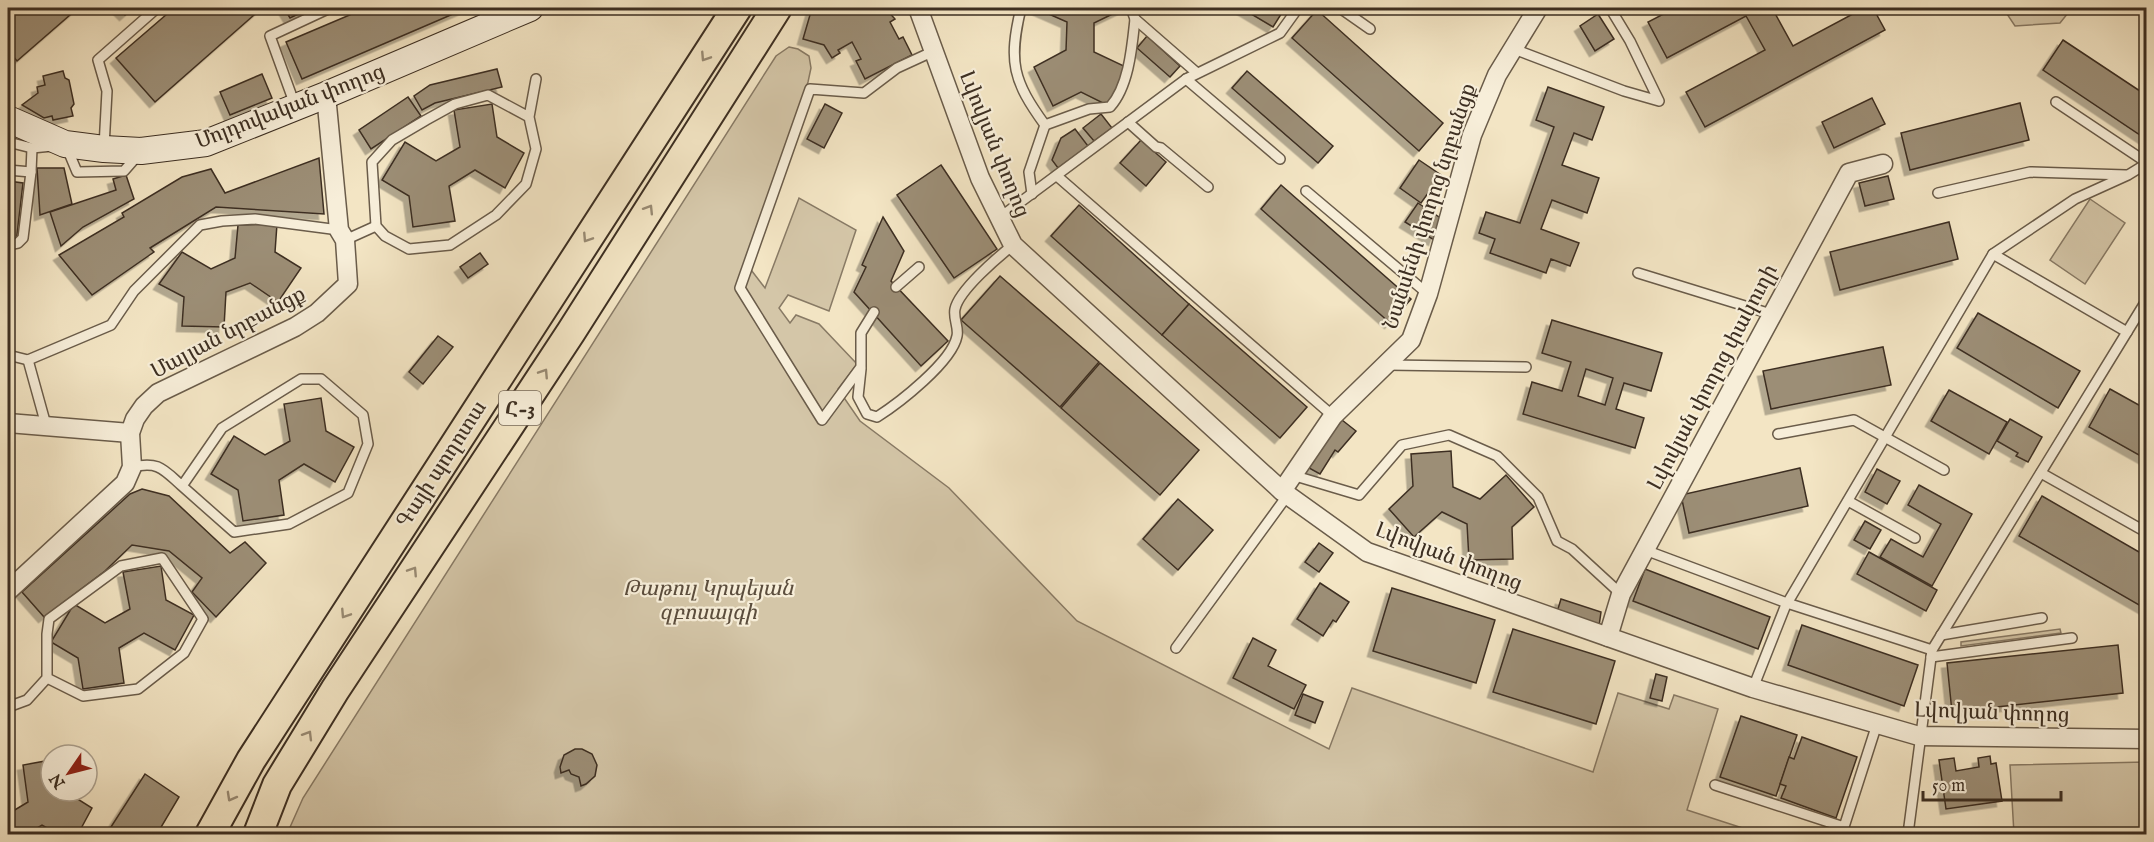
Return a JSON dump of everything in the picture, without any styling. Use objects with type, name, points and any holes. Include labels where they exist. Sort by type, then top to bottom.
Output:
[{"type":"main road","name":"Գայի պողոտա","points":[[210,834],[251,760],[537,314],[737,8]]},
{"type":"main road","name":"Գայի պողոտա","points":[[258,834],[277,785],[335,690],[571,332],[777,8]]},
{"type":"street","name":"Լվովյան փողոց","points":[[918,8],[980,178],[1013,245],[1284,494],[1367,552],[1753,688],[1920,736],[2146,736]]},
{"type":"street","name":"Նանսենի փողոց նրբանցք","points":[[1284,494],[1293,476],[1333,416],[1412,340],[1428,294],[1472,135],[1497,75],[1538,8]]},
{"type":"street","name":"Մոլդովական փողոց","points":[[8,119],[65,144],[104,149],[141,151],[206,143],[326,95],[486,16],[523,9]]},
{"type":"street","name":"Մալյան նրբանցք","points":[[130,433],[135,419],[144,406],[158,393],[295,327],[317,313],[348,284],[326,95]]},
{"type":"street","name":"Լվովյան փողոց փակուղի","points":[[1608,637],[1621,594],[1849,173],[1883,164]]},
{"type":"street","points":[[8,423],[130,433],[132,467],[125,483],[8,591]]},
{"type":"lane","points":[[104,149],[107,91],[98,60],[157,8]]},
{"type":"lane","points":[[296,107],[270,36],[330,8]]},
{"type":"lane","points":[[1022,8],[1015,33],[1016,74],[1026,99],[1045,125]]},
{"type":"lane","points":[[1045,125],[1089,109],[1110,107],[1115,101],[1129,64],[1135,20],[1131,8]]},
{"type":"lane","points":[[999,219],[1186,79],[1280,33],[1298,8]]},
{"type":"lane","points":[[1341,8],[1370,28]]},
{"type":"lane","points":[[1514,49],[1624,91],[1659,100],[1630,41],[1610,8]]},
{"type":"lane","points":[[1135,20],[1197,73]]},
{"type":"lane","points":[[861,368],[822,420],[740,288],[810,89],[864,93],[897,68],[934,51]]},
{"type":"lane","points":[[529,117],[488,95],[455,104],[392,140],[372,162],[376,226],[386,237],[409,249],[450,245],[496,215],[526,184],[536,149],[529,117],[536,79]]},
{"type":"lane","points":[[1186,79],[1280,159]]},
{"type":"lane","points":[[1753,688],[1787,603],[1993,254],[2075,199],[2128,175],[2146,163],[2056,102]]},
{"type":"lane","points":[[1128,122],[1208,187]]},
{"type":"lane","points":[[1032,194],[1029,172],[1045,125]]},
{"type":"lane","points":[[8,142],[32,148],[65,144],[77,172],[124,171],[141,151]]},
{"type":"lane","points":[[8,245],[18,243],[22,238],[32,148]]},
{"type":"lane","points":[[8,170],[31,172]]},
{"type":"lane","points":[[1938,193],[2030,172],[2128,175]]},
{"type":"lane","points":[[1057,176],[1333,416]]},
{"type":"lane","points":[[1306,191],[1428,294]]},
{"type":"lane","points":[[8,355],[28,360],[111,325],[134,291],[200,225],[255,219],[342,235],[376,226]]},
{"type":"lane","points":[[874,312],[861,333],[858,397],[867,414],[877,417],[894,407],[945,361],[958,336],[955,309],[961,295],[1013,245]]},
{"type":"lane","points":[[1993,254],[2127,332]]},
{"type":"lane","points":[[896,287],[919,267]]},
{"type":"lane","points":[[1638,273],[1771,314]]},
{"type":"lane","points":[[1908,834],[1932,653],[2146,301]]},
{"type":"lane","points":[[28,360],[46,425]]},
{"type":"lane","points":[[1385,365],[1526,367]]},
{"type":"lane","points":[[132,467],[148,464],[160,466],[182,486],[234,532],[289,524],[348,493],[368,444],[363,415],[321,379],[301,379],[222,428],[182,486]]},
{"type":"lane","points":[[1778,434],[1854,420],[1944,470]]},
{"type":"lane","points":[[1293,476],[1359,495],[1402,445],[1449,435],[1497,456],[1539,497],[1557,541],[1572,549],[1621,594]]},
{"type":"lane","points":[[2041,473],[2146,532]]},
{"type":"lane","points":[[1176,648],[1284,494]]},
{"type":"lane","points":[[1848,501],[1915,538]]},
{"type":"lane","points":[[1645,550],[1787,603],[1932,653],[2072,638]]},
{"type":"lane","points":[[8,707],[27,700],[47,678],[49,619],[121,566],[162,558],[203,619],[184,653],[138,689],[83,696],[47,678]]},
{"type":"lane","points":[[1941,635],[2042,618]]},
{"type":"lane","points":[[1715,785],[1844,827],[1877,724]]},
{"type":"green space","points":[[2003,8],[2072,8],[2060,23],[2015,26]]},
{"type":"green space","name":"Թաթուլ Կրպեյան զբոսայգի","points":[[789,47],[798,49],[809,56],[811,68],[745,262],[765,288],[799,198],[856,230],[829,311],[788,295],[779,308],[790,323],[796,315],[819,324],[857,364],[838,389],[860,421],[949,488],[1077,621],[1329,749],[1352,688],[1593,772],[1618,693],[1669,709],[1674,695],[1718,709],[1687,810],[1761,834],[287,834],[303,798],[776,56]]},
{"type":"green space","points":[[2090,199],[2125,223],[2085,284],[2050,260]]},
{"type":"green space","points":[[2060,629],[2061,633],[1961,646],[1961,642]]},
{"type":"green space","points":[[2146,762],[2146,834],[2014,834],[2010,765]]},
{"type":"building","points":[[8,8],[78,8],[17,61],[8,50]]},
{"type":"building","points":[[118,8],[133,8],[125,15]]},
{"type":"building","points":[[174,8],[262,8],[155,102],[116,58]]},
{"type":"building","points":[[284,8],[311,8],[290,18]]},
{"type":"building","points":[[366,8],[467,8],[302,79],[286,42]]},
{"type":"building","points":[[812,8],[869,8],[871,10],[885,8],[895,19],[890,22],[899,39],[903,37],[912,55],[865,79],[856,61],[861,59],[852,42],[838,50],[840,53],[832,58],[824,45],[803,39]]},
{"type":"building","points":[[1035,8],[1125,8],[1094,23],[1094,52],[1126,67],[1109,106],[1081,92],[1053,106],[1034,67],[1066,50],[1067,22]]},
{"type":"building","points":[[1241,8],[1285,8],[1273,27]]},
{"type":"building","points":[[1675,8],[1772,8],[1793,46],[1864,8],[1873,8],[1885,30],[1705,127],[1686,92],[1765,50],[1746,16],[1667,58],[1648,22]]},
{"type":"building","points":[[1317,10],[1443,123],[1419,151],[1292,38]]},
{"type":"building","points":[[1598,14],[1614,39],[1595,51],[1580,26]]},
{"type":"building","points":[[1147,36],[1180,66],[1170,77],[1137,48]]},
{"type":"building","points":[[2063,40],[2146,95],[2146,139],[2043,70]]},
{"type":"building","points":[[497,69],[502,87],[435,103],[422,110],[414,96],[430,85]]},
{"type":"building","points":[[63,71],[65,78],[69,80],[74,104],[71,108],[73,116],[53,120],[52,116],[44,118],[22,105],[38,93],[37,87],[45,85],[43,76]]},
{"type":"building","points":[[1247,71],[1333,146],[1318,163],[1232,88]]},
{"type":"building","points":[[262,74],[272,98],[230,115],[220,92]]},
{"type":"building","points":[[1548,87],[1604,107],[1592,140],[1574,133],[1562,165],[1599,178],[1587,213],[1552,200],[1541,229],[1579,243],[1570,266],[1551,259],[1546,273],[1490,253],[1495,239],[1479,233],[1486,212],[1520,223],[1554,127],[1536,120]]},
{"type":"building","points":[[408,97],[421,116],[371,149],[359,130]]},
{"type":"building","points":[[1872,98],[1885,124],[1834,148],[1822,122]]},
{"type":"building","points":[[2020,103],[2029,140],[1910,170],[1901,133]]},
{"type":"building","points":[[492,104],[497,137],[524,153],[505,188],[475,170],[449,186],[455,221],[413,227],[409,196],[382,180],[405,142],[436,161],[460,147],[454,110]]},
{"type":"building","points":[[825,104],[842,113],[824,148],[807,139]]},
{"type":"building","points":[[1101,114],[1112,128],[1094,141],[1083,128]]},
{"type":"building","points":[[1075,129],[1088,146],[1058,168],[1052,160],[1061,138]]},
{"type":"building","points":[[1141,140],[1166,162],[1146,186],[1120,163]]},
{"type":"building","points":[[319,158],[324,214],[216,207],[150,248],[154,252],[92,295],[59,255],[124,217],[122,213],[182,177],[211,169],[225,193]]},
{"type":"building","points":[[1419,160],[1441,175],[1421,203],[1400,188]]},
{"type":"building","points":[[941,165],[997,249],[954,278],[897,195]]},
{"type":"building","points":[[37,168],[64,168],[72,204],[40,215]]},
{"type":"building","points":[[126,175],[134,199],[83,227],[61,246],[50,212],[116,190],[113,179]]},
{"type":"building","points":[[1888,176],[1894,199],[1865,206],[1859,183]]},
{"type":"building","points":[[8,181],[23,183],[16,243],[8,242]]},
{"type":"building","points":[[1281,185],[1411,299],[1390,323],[1261,209]]},
{"type":"building","points":[[1418,203],[1442,219],[1434,240],[1405,222]]},
{"type":"building","points":[[1079,205],[1189,304],[1162,335],[1051,236]]},
{"type":"building","points":[[883,217],[904,251],[891,281],[948,341],[921,366],[854,292],[866,267],[862,265]]},
{"type":"building","points":[[1949,222],[1958,259],[1840,290],[1830,252]]},
{"type":"building","points":[[277,224],[275,252],[301,268],[278,302],[250,283],[226,292],[224,327],[182,326],[184,297],[159,284],[182,252],[211,269],[235,258],[238,225]]},
{"type":"building","points":[[480,253],[488,264],[468,278],[460,267]]},
{"type":"building","points":[[1000,276],[1099,362],[1060,407],[961,320]]},
{"type":"building","points":[[1189,304],[1307,407],[1280,438],[1162,335]]},
{"type":"building","points":[[1978,313],[2080,371],[2058,408],[1957,348]]},
{"type":"building","points":[[1552,320],[1662,353],[1651,391],[1624,383],[1616,409],[1644,418],[1635,448],[1523,414],[1532,382],[1562,391],[1571,362],[1542,353]],"holes":[[[1586,369],[1613,378],[1605,405],[1578,396]]]},
{"type":"building","points":[[438,336],[453,347],[423,384],[409,372]]},
{"type":"building","points":[[1883,347],[1891,385],[1771,409],[1763,371]]},
{"type":"building","points":[[1100,363],[1199,450],[1160,495],[1061,408]]},
{"type":"building","points":[[2110,389],[2146,409],[2146,459],[2089,427]]},
{"type":"building","points":[[1949,390],[2007,422],[1989,454],[1931,421]]},
{"type":"building","points":[[321,398],[326,431],[354,447],[335,482],[304,464],[279,480],[284,515],[243,521],[238,490],[211,474],[234,436],[265,455],[290,441],[284,404]]},
{"type":"building","points":[[2010,419],[2042,437],[2028,462],[2016,456],[2018,453],[1997,441]]},
{"type":"building","points":[[1342,420],[1356,431],[1338,452],[1335,450],[1320,474],[1309,468],[1325,441]]},
{"type":"building","points":[[1451,451],[1453,487],[1480,499],[1506,475],[1534,507],[1512,527],[1513,559],[1469,560],[1467,524],[1442,512],[1414,537],[1389,509],[1413,486],[1411,454]]},
{"type":"building","points":[[1800,468],[1808,506],[1689,533],[1681,495]]},
{"type":"building","points":[[1877,469],[1900,481],[1887,504],[1865,492]]},
{"type":"building","points":[[1919,485],[1972,514],[1932,586],[1880,557],[1891,539],[1923,557],[1941,524],[1908,505]]},
{"type":"building","points":[[142,489],[169,496],[230,553],[245,542],[266,563],[216,617],[192,592],[202,578],[169,551],[132,545],[105,571],[44,617],[22,592],[130,494]]},
{"type":"building","points":[[2042,496],[2146,556],[2146,609],[2019,536]]},
{"type":"building","points":[[1178,499],[1213,530],[1178,570],[1143,539]]},
{"type":"building","points":[[1865,521],[1881,530],[1870,549],[1854,540]]},
{"type":"building","points":[[1319,543],[1333,553],[1319,572],[1305,562]]},
{"type":"building","points":[[1869,552],[1937,590],[1926,611],[1857,574]]},
{"type":"building","points":[[161,566],[166,600],[194,615],[175,650],[144,633],[119,648],[124,683],[83,689],[78,658],[51,642],[74,604],[105,623],[130,609],[123,572]]},
{"type":"building","points":[[1645,569],[1770,617],[1758,649],[1633,601]]},
{"type":"building","points":[[1320,583],[1349,602],[1336,622],[1333,620],[1323,636],[1297,619]]},
{"type":"building","points":[[1392,588],[1495,620],[1476,683],[1373,651]]},
{"type":"building","points":[[1561,599],[1601,612],[1599,626],[1557,612]]},
{"type":"building","points":[[1802,625],[1918,665],[1904,706],[1788,665]]},
{"type":"building","points":[[1513,629],[1615,661],[1596,724],[1493,692]]},
{"type":"building","points":[[1253,638],[1276,650],[1268,666],[1306,685],[1294,709],[1233,678]]},
{"type":"building","points":[[2118,645],[2123,693],[1952,712],[1947,663]]},
{"type":"building","points":[[1656,674],[1667,677],[1662,701],[1650,698]]},
{"type":"building","points":[[1303,694],[1323,702],[1315,723],[1295,715]]},
{"type":"building","points":[[1741,716],[1797,735],[1776,796],[1720,777]]},
{"type":"building","points":[[1802,737],[1857,757],[1836,818],[1781,798],[1786,786],[1780,784],[1789,757],[1794,759]]},
{"type":"building","points":[[575,749],[582,749],[592,754],[597,765],[595,776],[581,786],[579,777],[571,774],[569,770],[561,773],[560,767],[564,755]]},
{"type":"building","points":[[1990,756],[1991,764],[1996,763],[2002,801],[1946,809],[1939,760],[1954,758],[1956,771],[1979,767],[1978,758]]},
{"type":"building","points":[[39,762],[39,803],[84,803],[92,808],[78,834],[58,834],[42,825],[27,834],[8,834],[8,814],[28,802],[23,765]]},
{"type":"building","points":[[145,774],[179,797],[157,834],[116,834],[109,830]]}]
